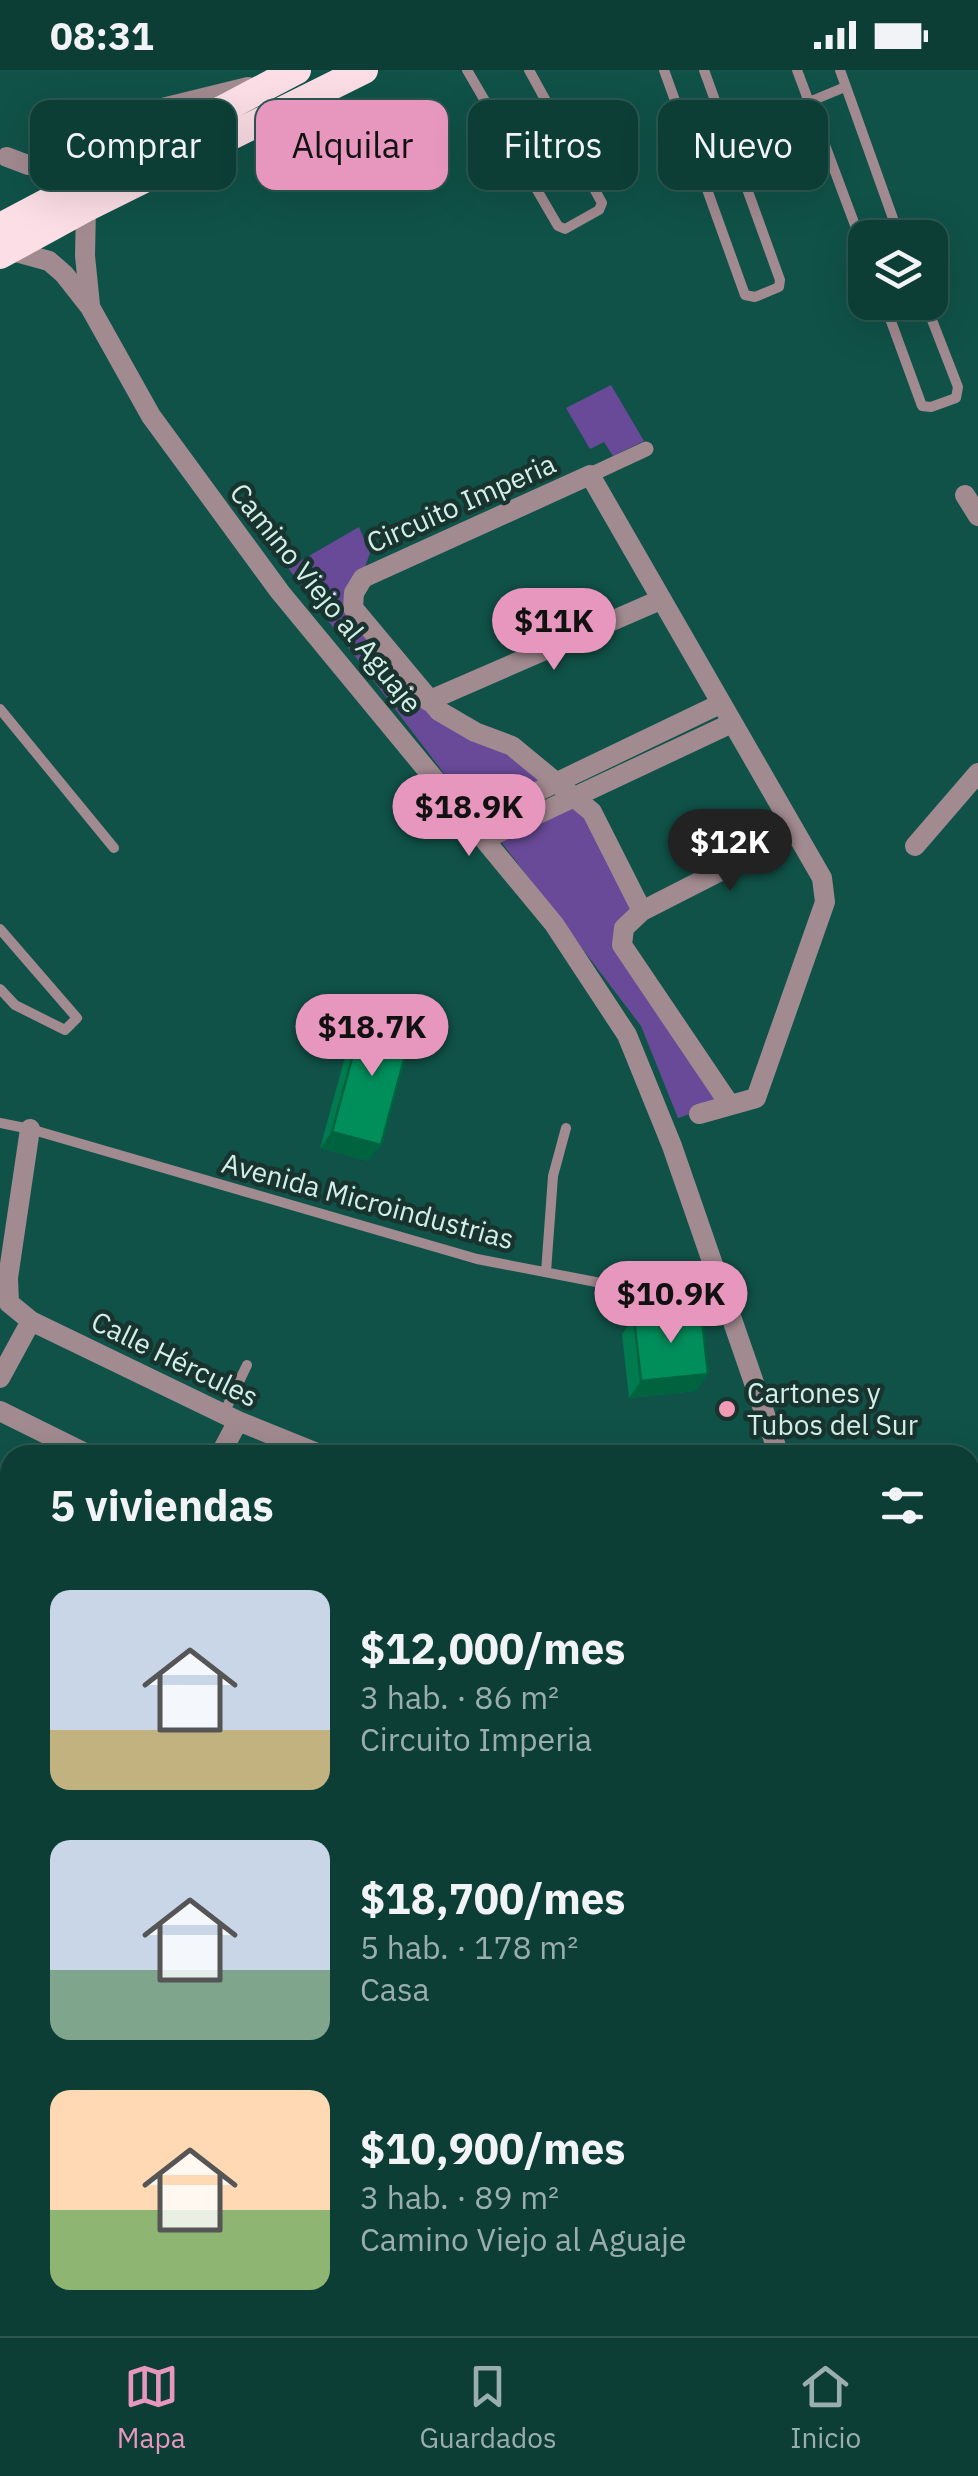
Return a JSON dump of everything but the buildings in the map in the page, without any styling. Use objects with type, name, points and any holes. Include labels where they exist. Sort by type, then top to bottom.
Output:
[{"type":"highway","points":[[3,244],[86,208],[364,70]]},
{"type":"highway","points":[[3,244],[288,74]]},
{"type":"street","points":[[2,153],[28,165],[54,160],[150,111],[288,74]]},
{"type":"street","name":"Camino Viejo al Aguaje","points":[[86,208],[90,307]]},
{"type":"street","name":"Camino Viejo al Aguaje","points":[[3,244],[50,261],[90,307],[151,416],[280,592],[554,924],[627,1035],[672,1146],[775,1445]]},
{"type":"street","points":[[590,475],[646,448]]},
{"type":"street","name":"Circuito Imperia","points":[[642,911],[592,812],[512,746],[456,722],[428,701],[354,608],[354,593],[362,578],[590,475],[822,878],[825,902],[756,1098],[699,1114]]},
{"type":"street","points":[[965,494],[978,516]]},
{"type":"street","points":[[428,701],[660,600]]},
{"type":"street","points":[[479,831],[554,782],[720,704]]},
{"type":"street","points":[[501,820],[576,798],[732,724]]},
{"type":"street","points":[[914,846],[978,772]]},
{"type":"street","points":[[730,1105],[622,945],[624,928],[642,911],[795,832]]},
{"type":"street","name":"Calle Hércules","points":[[30,1129],[8,1278],[9,1303],[31,1320],[231,1418],[297,1445]]},
{"type":"street","points":[[0,1378],[31,1320]]},
{"type":"street","points":[[0,1411],[69,1445]]},
{"type":"street","points":[[223,1445],[231,1418]]},
{"type":"lane","points":[[468,70],[558,226],[565,229],[599,210],[602,202],[528,70]]},
{"type":"lane","points":[[664,70],[675,100]]},
{"type":"lane","points":[[704,70],[715,100]]},
{"type":"lane","points":[[797,70],[808,100]]},
{"type":"lane","points":[[840,70],[894,220]]},
{"type":"lane","points":[[814,100],[846,87]]},
{"type":"lane","points":[[828,153],[853,220]]},
{"type":"lane","points":[[707,190],[745,295],[756,297],[780,287],[780,280],[748,190]]},
{"type":"lane","points":[[891,320],[922,406],[931,407],[956,398],[958,387],[932,320]]},
{"type":"lane","points":[[0,709],[114,848]]},
{"type":"lane","points":[[0,929],[77,1018],[65,1030],[15,1005],[0,988]]},
{"type":"lane","name":"Avenida Microindustrias","points":[[0,1123],[478,1258],[728,1307]]},
{"type":"lane","points":[[546,1272],[553,1176],[566,1128]]},
{"type":"lane","points":[[231,1418],[247,1364]]},
{"type":"shaded area","points":[[611,385],[644,441],[613,456],[604,442],[590,449],[566,408]]},
{"type":"shaded area","points":[[359,527],[370,553],[350,609],[473,734],[548,780],[474,813],[288,568]]},
{"type":"shaded area","points":[[575,805],[587,815],[634,909],[621,924],[723,1103],[678,1118],[641,1026],[499,839]]},
{"type":"place","name":"Cartones y Tubos del Sur","points":[[727,1409]]}]
